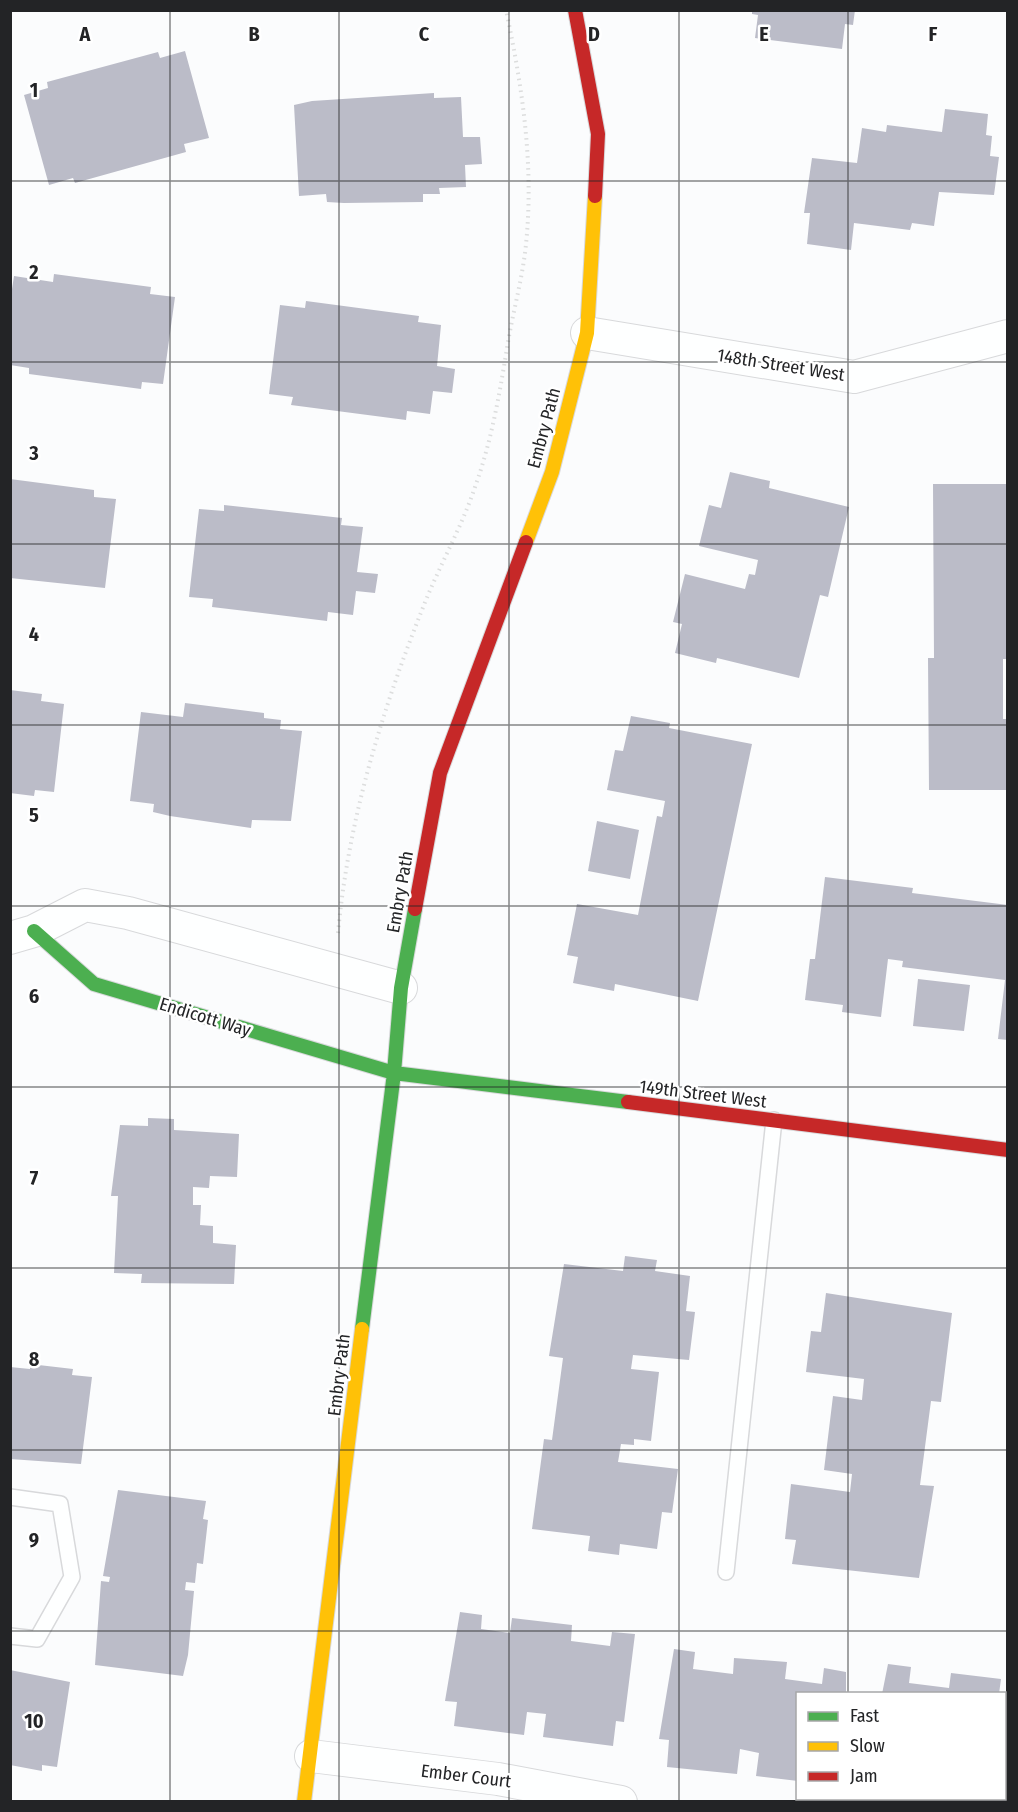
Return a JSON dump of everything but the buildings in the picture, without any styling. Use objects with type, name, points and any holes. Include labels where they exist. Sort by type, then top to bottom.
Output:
[{"type":"street","name":"Embry Path","points":[[304,1802],[394,1073],[401,988],[440,773],[552,472],[587,333],[598,134],[574,10]]},
{"type":"street","name":"148th Street West","points":[[587,333],[854,377],[1008,336]]},
{"type":"street","name":"Endicott Way","points":[[22,935],[85,905],[128,913],[401,988]]},
{"type":"street","name":"Endicott Way","points":[[22,935],[94,984],[394,1073]]},
{"type":"street","name":"149th Street West","points":[[394,1073],[1008,1150]]},
{"type":"street","name":"Ember Court","points":[[311,1756],[498,1779],[621,1802]]},
{"type":"lane","points":[[726,1572],[774,1120]]},
{"type":"lane","points":[[10,1497],[60,1504],[72,1577],[37,1639],[10,1636]]},
{"type":"path","points":[[335,970],[351,847],[364,785],[397,675],[422,610],[475,489],[494,429],[525,253],[529,189],[526,129],[506,10]]},
{"type":"traffic: fast","points":[[362,1329],[394,1073],[401,988],[415,909]]},
{"type":"traffic: fast","points":[[34,931],[94,984],[394,1073],[628,1102]]},
{"type":"traffic: slow","points":[[526,542],[552,472],[587,333],[595,196]]},
{"type":"traffic: slow","points":[[304,1802],[362,1329]]},
{"type":"traffic: jam","points":[[575,10],[598,134],[595,196]]},
{"type":"traffic: jam","points":[[415,909],[440,773],[526,542]]},
{"type":"traffic: jam","points":[[628,1102],[1008,1150]]}]
